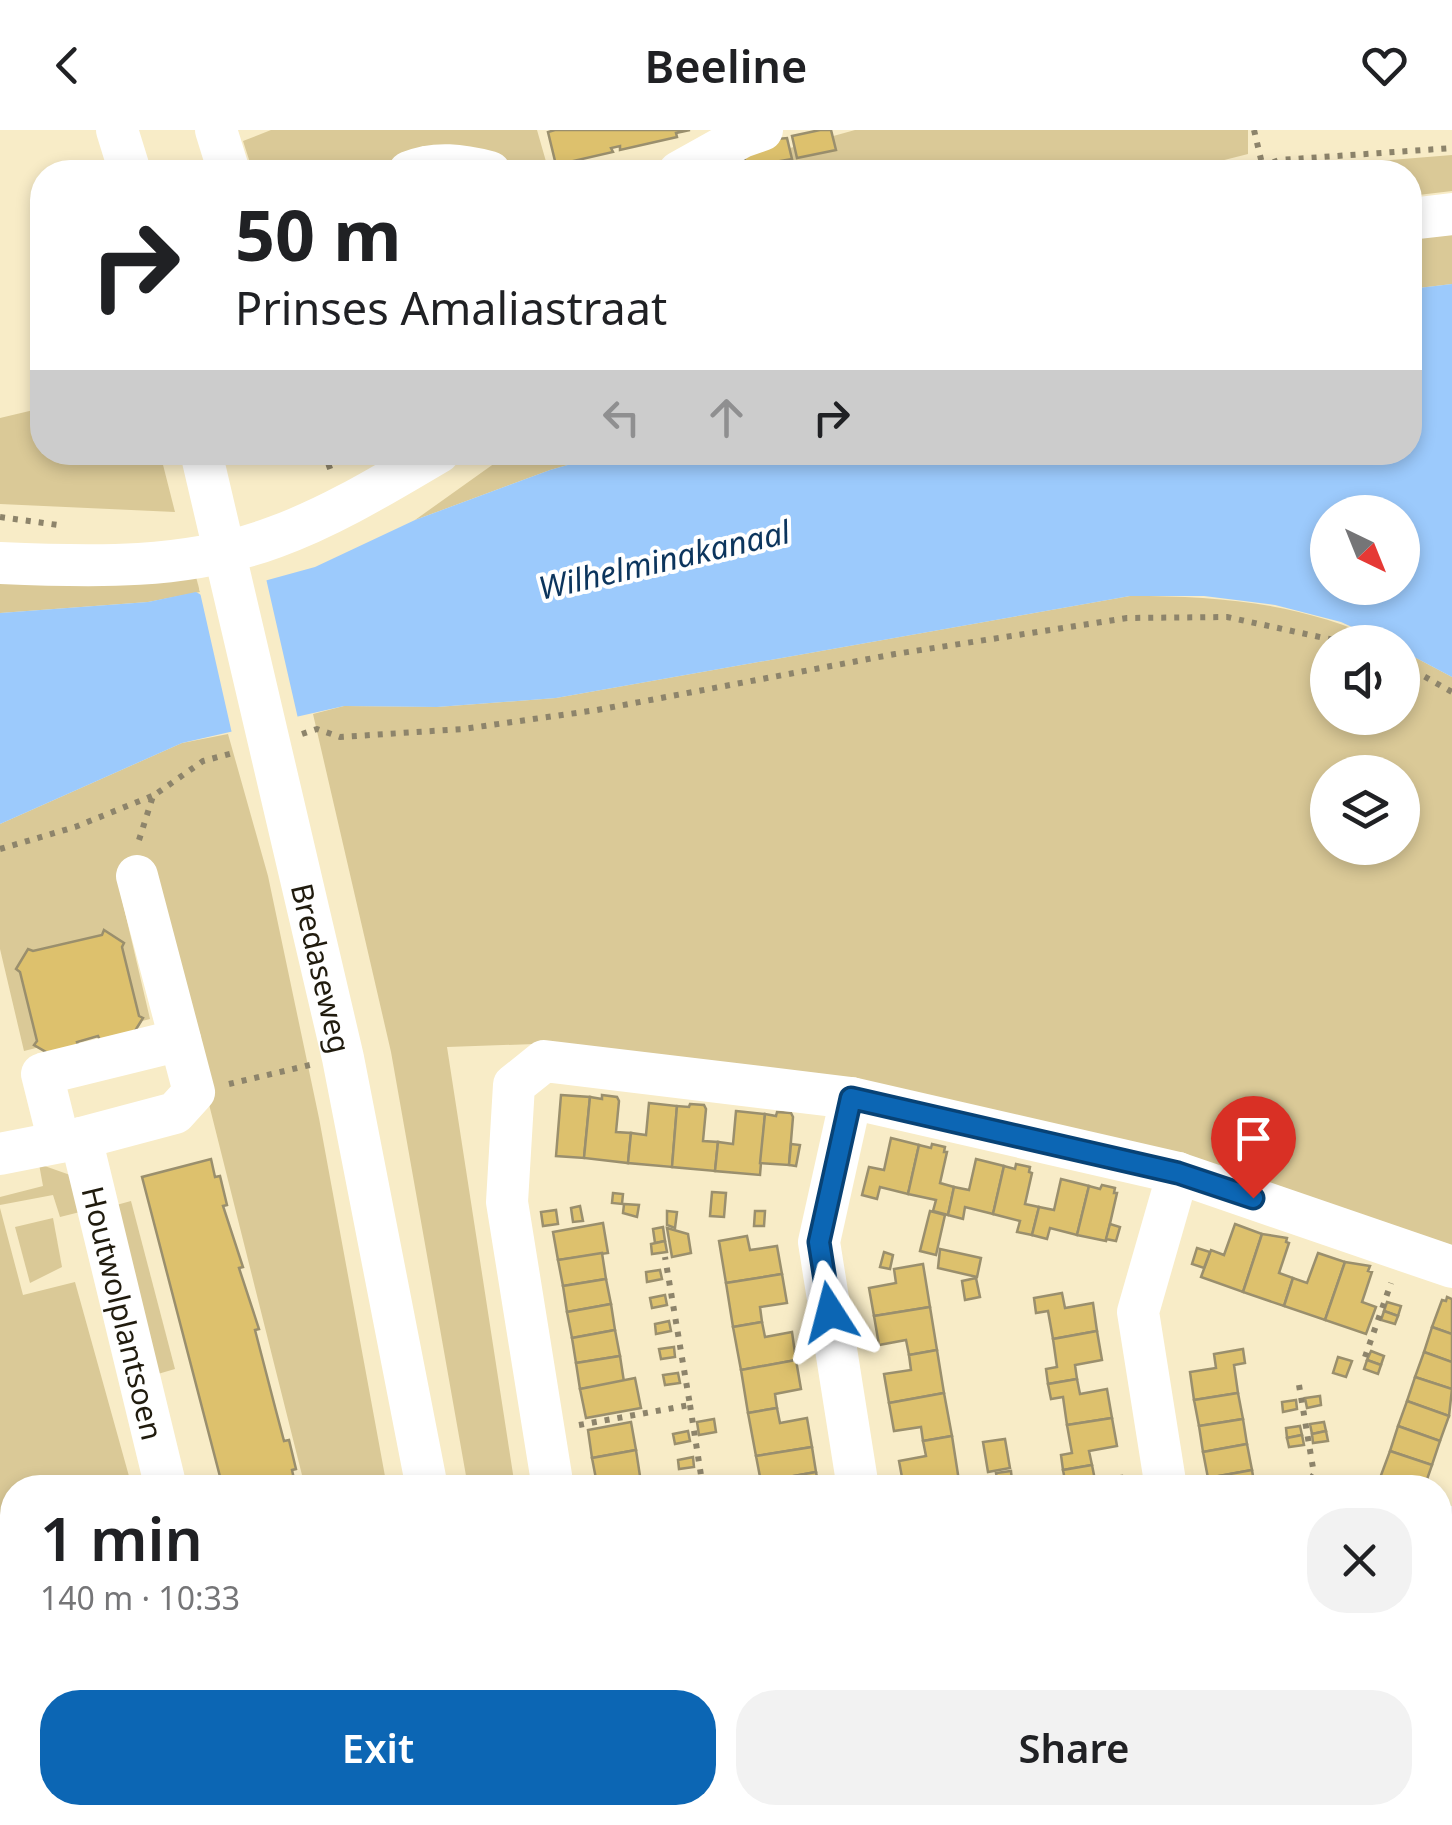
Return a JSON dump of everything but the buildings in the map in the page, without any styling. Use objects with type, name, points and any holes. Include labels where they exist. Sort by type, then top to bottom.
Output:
[{"type":"street","points":[[117,130],[126,160]]},
{"type":"street","points":[[216,130],[225,160]]},
{"type":"street","points":[[701,160],[762,130]]},
{"type":"street","points":[[1422,217],[1452,214]]},
{"type":"street","points":[[0,563],[126,566],[185,559],[273,538],[334,477],[384,465]]},
{"type":"street","name":"Bredaseweg","points":[[205,472],[343,1058],[425,1475]]},
{"type":"street","points":[[0,1153],[70,1140],[174,1113],[194,1092],[136,876]]},
{"type":"street","name":"Houtwolplantsoen","points":[[162,1475],[70,1140],[42,1074],[180,1040]]},
{"type":"street","points":[[551,1475],[507,1202],[514,1085],[544,1062],[851,1098],[1178,1173],[1452,1267]]},
{"type":"street","points":[[851,1098],[819,1242],[856,1475]]},
{"type":"street","points":[[1164,1475],[1138,1312],[1178,1173]]},
{"type":"path","points":[[1254,130],[1261,160]]},
{"type":"path","points":[[1279,160],[1452,148]]},
{"type":"path","points":[[298,735],[317,730],[340,737],[463,730],[598,710],[895,654],[1128,618],[1227,616],[1310,635]]},
{"type":"path","points":[[1420,674],[1452,692]]},
{"type":"path","points":[[0,850],[75,827],[153,796],[202,762],[241,751]]},
{"type":"path","points":[[136,876],[137,847],[153,796]]},
{"type":"path","points":[[194,1092],[343,1058]]},
{"type":"path","points":[[1365,1357],[1403,1250]]},
{"type":"path","points":[[665,1257],[701,1475]]},
{"type":"path","points":[[1299,1385],[1313,1475]]},
{"type":"path","points":[[543,1432],[690,1405]]},
{"type":"shaded area","points":[[271,130],[537,130],[546,160],[476,160],[423,146],[398,160],[249,160],[243,141]]},
{"type":"shaded area","points":[[855,130],[1248,130],[1248,154],[1224,160],[747,160]]},
{"type":"shaded area","points":[[1452,155],[1452,191],[1422,195],[1422,160],[1391,160]]},
{"type":"shaded area","points":[[1452,231],[1452,284],[1422,288],[1422,234]]},
{"type":"shaded area","points":[[30,411],[30,465],[163,465],[175,512],[0,504],[0,418]]},
{"type":"shaded area","points":[[492,465],[568,465],[550,470],[415,520]]},
{"type":"shaded area","points":[[195,573],[200,592],[148,602],[0,613],[0,577]]},
{"type":"shaded area","points":[[1130,596],[1260,604],[1343,625],[1310,625],[1310,735],[1420,735],[1420,660],[1452,677],[1452,1249],[535,1044],[447,1047],[513,1475],[466,1475],[391,1052],[313,714],[344,706],[437,707],[556,698]]},
{"type":"shaded area","points":[[228,734],[268,876],[319,1118],[385,1475],[302,1475],[150,869],[117,878],[150,1019],[24,1051],[0,949],[0,824],[182,743]]},
{"type":"shaded area","points":[[39,1164],[73,1176],[84,1211],[60,1217],[53,1195],[0,1205],[0,1197],[43,1186]]},
{"type":"shaded area","points":[[131,1201],[175,1369],[151,1376],[109,1207]]},
{"type":"shaded area","points":[[0,1208],[23,1295],[75,1282],[129,1475],[0,1475]]},
{"type":"shaded area","points":[[53,1218],[62,1267],[30,1283],[15,1227]]},
{"type":"water","name":"Wilhelminakanaal","points":[[1452,284],[1452,677],[1420,660],[1420,625],[1348,625],[1275,605],[1204,596],[1130,596],[556,698],[437,707],[344,706],[182,743],[0,824],[0,613],[148,602],[196,592],[205,597],[315,567],[415,520],[568,465],[1422,465],[1422,288]]},
{"type":"pier","points":[[265,574],[299,723],[233,738],[199,588],[204,592]]},
{"type":"route","points":[[830,1312],[819,1242],[851,1098],[1178,1173],[1253,1198]]}]
